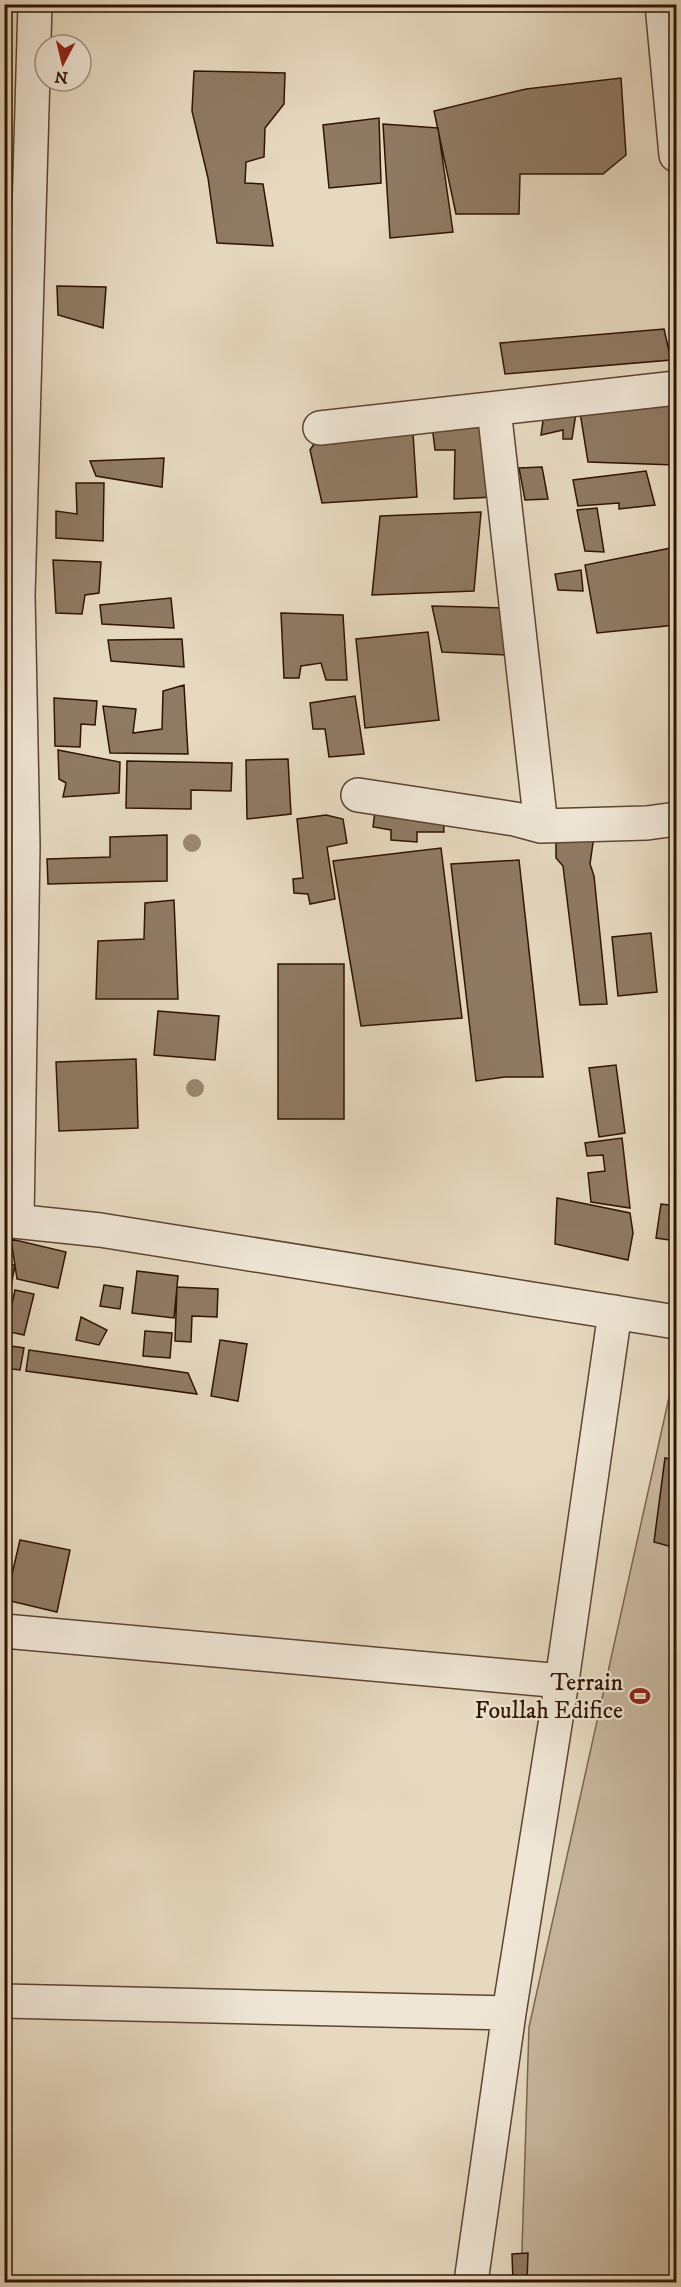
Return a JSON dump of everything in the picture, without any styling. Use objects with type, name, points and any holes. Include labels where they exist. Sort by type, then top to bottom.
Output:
[{"type":"street","points":[[35,4],[11,595],[23,846],[11,1220],[111,1232],[676,1322]]},
{"type":"street","points":[[662,4],[676,155]]},
{"type":"street","points":[[320,428],[676,388]]},
{"type":"street","points":[[494,409],[541,826]]},
{"type":"street","points":[[358,795],[515,819],[541,826],[647,823],[676,819]]},
{"type":"street","points":[[471,2283],[509,2013],[562,1682],[615,1312]]},
{"type":"street","points":[[4,1631],[562,1682]]},
{"type":"street","points":[[4,2001],[509,2013]]},
{"type":"shaded area","name":"Terrain Foullah Edifice","points":[[676,1366],[676,2282],[521,2282],[529,2027]]},
{"type":"building","points":[[194,71],[285,73],[284,104],[265,128],[264,157],[246,162],[245,183],[263,184],[273,246],[217,243],[208,178],[192,111]]},
{"type":"building","points":[[621,78],[626,155],[603,174],[520,174],[519,214],[456,214],[434,111],[526,89]]},
{"type":"building","points":[[379,118],[381,183],[329,188],[323,125]]},
{"type":"building","points":[[383,124],[438,128],[453,232],[390,238]]},
{"type":"building","points":[[57,286],[106,287],[103,328],[58,315]]},
{"type":"building","points":[[664,329],[671,360],[505,374],[500,343]]},
{"type":"building","points":[[676,398],[676,465],[588,462],[579,406]]},
{"type":"building","points":[[576,413],[572,439],[563,439],[563,430],[541,435],[544,414]]},
{"type":"building","points":[[431,417],[482,421],[494,497],[454,499],[455,450],[435,450]]},
{"type":"building","points":[[324,429],[413,433],[417,497],[322,503],[310,450]]},
{"type":"building","points":[[164,458],[162,487],[96,476],[90,461]]},
{"type":"building","points":[[542,467],[548,499],[525,500],[519,468]]},
{"type":"building","points":[[646,471],[655,505],[619,509],[619,503],[578,506],[573,480]]},
{"type":"building","points":[[76,483],[104,483],[103,541],[56,538],[56,511],[77,514]]},
{"type":"building","points":[[597,508],[604,552],[585,551],[577,510]]},
{"type":"building","points":[[481,512],[474,591],[372,595],[380,516]]},
{"type":"building","points":[[676,547],[676,625],[597,633],[585,565]]},
{"type":"building","points":[[53,560],[101,562],[99,593],[85,595],[82,614],[56,613]]},
{"type":"building","points":[[581,570],[583,591],[558,590],[555,574]]},
{"type":"building","points":[[171,598],[174,628],[102,624],[100,605]]},
{"type":"building","points":[[432,606],[506,608],[506,655],[442,652]]},
{"type":"building","points":[[281,613],[343,615],[347,680],[326,680],[321,663],[301,666],[299,678],[284,678]]},
{"type":"building","points":[[428,632],[439,720],[365,728],[356,639]]},
{"type":"building","points":[[182,639],[184,667],[111,661],[108,640]]},
{"type":"building","points":[[184,685],[188,754],[110,753],[103,706],[136,709],[133,733],[162,729],[163,691]]},
{"type":"building","points":[[355,696],[364,754],[329,757],[325,729],[313,729],[310,703]]},
{"type":"building","points":[[54,698],[97,701],[95,725],[81,724],[80,747],[55,746]]},
{"type":"building","points":[[58,750],[120,762],[119,793],[63,797],[66,783],[59,779]]},
{"type":"building","points":[[288,759],[291,814],[247,819],[246,760]]},
{"type":"building","points":[[127,761],[232,763],[231,791],[191,790],[191,809],[126,808]]},
{"type":"building","points":[[375,811],[443,812],[444,832],[417,832],[417,842],[391,840],[391,830],[373,827]]},
{"type":"building","points":[[326,815],[343,819],[347,843],[327,847],[335,899],[310,904],[308,894],[294,893],[293,879],[303,878],[297,819]]},
{"type":"building","points":[[167,835],[167,881],[48,884],[47,859],[110,857],[110,837]]},
{"type":"building","points":[[594,836],[590,864],[594,876],[607,1004],[580,1005],[563,866],[556,858],[556,839]]},
{"type":"building","points":[[441,848],[462,1018],[361,1026],[333,861]]},
{"type":"building","points":[[519,860],[543,1077],[505,1077],[476,1081],[451,864]]},
{"type":"building","points":[[174,900],[178,999],[96,999],[98,941],[144,939],[145,903]]},
{"type":"building","points":[[651,933],[657,992],[618,996],[612,937]]},
{"type":"building","points":[[278,964],[344,964],[344,1119],[278,1119]]},
{"type":"building","points":[[158,1011],[219,1016],[215,1060],[154,1055]]},
{"type":"building","points":[[136,1059],[138,1128],[59,1131],[56,1062]]},
{"type":"building","points":[[616,1065],[625,1133],[599,1137],[589,1068]]},
{"type":"building","points":[[622,1138],[630,1208],[591,1202],[588,1173],[605,1171],[603,1155],[587,1156],[585,1143]]},
{"type":"building","points":[[557,1198],[630,1213],[633,1233],[628,1260],[555,1244]]},
{"type":"building","points":[[661,1204],[676,1206],[676,1241],[656,1238]]},
{"type":"building","points":[[11,1239],[66,1252],[58,1288],[17,1279]]},
{"type":"building","points":[[4,1263],[15,1265],[5,1318],[4,1318]]},
{"type":"building","points":[[137,1271],[178,1276],[174,1318],[132,1313]]},
{"type":"building","points":[[104,1285],[123,1288],[120,1309],[100,1306]]},
{"type":"building","points":[[177,1287],[218,1289],[217,1317],[192,1316],[191,1342],[175,1341]]},
{"type":"building","points":[[15,1290],[34,1294],[24,1335],[6,1331]]},
{"type":"building","points":[[81,1317],[107,1330],[99,1345],[76,1340]]},
{"type":"building","points":[[145,1331],[172,1333],[170,1358],[143,1356]]},
{"type":"building","points":[[220,1340],[247,1344],[238,1401],[211,1396]]},
{"type":"building","points":[[4,1345],[24,1348],[20,1370],[4,1368]]},
{"type":"building","points":[[29,1350],[188,1373],[197,1394],[26,1371]]},
{"type":"building","points":[[665,1458],[676,1460],[676,1548],[654,1542]]},
{"type":"building","points":[[20,1540],[70,1550],[57,1612],[6,1600]]},
{"type":"building","points":[[528,2253],[527,2282],[513,2282],[512,2254]]},
{"type":"place","name":"Terrain Foullah Edifice","points":[[640,1696]]}]
